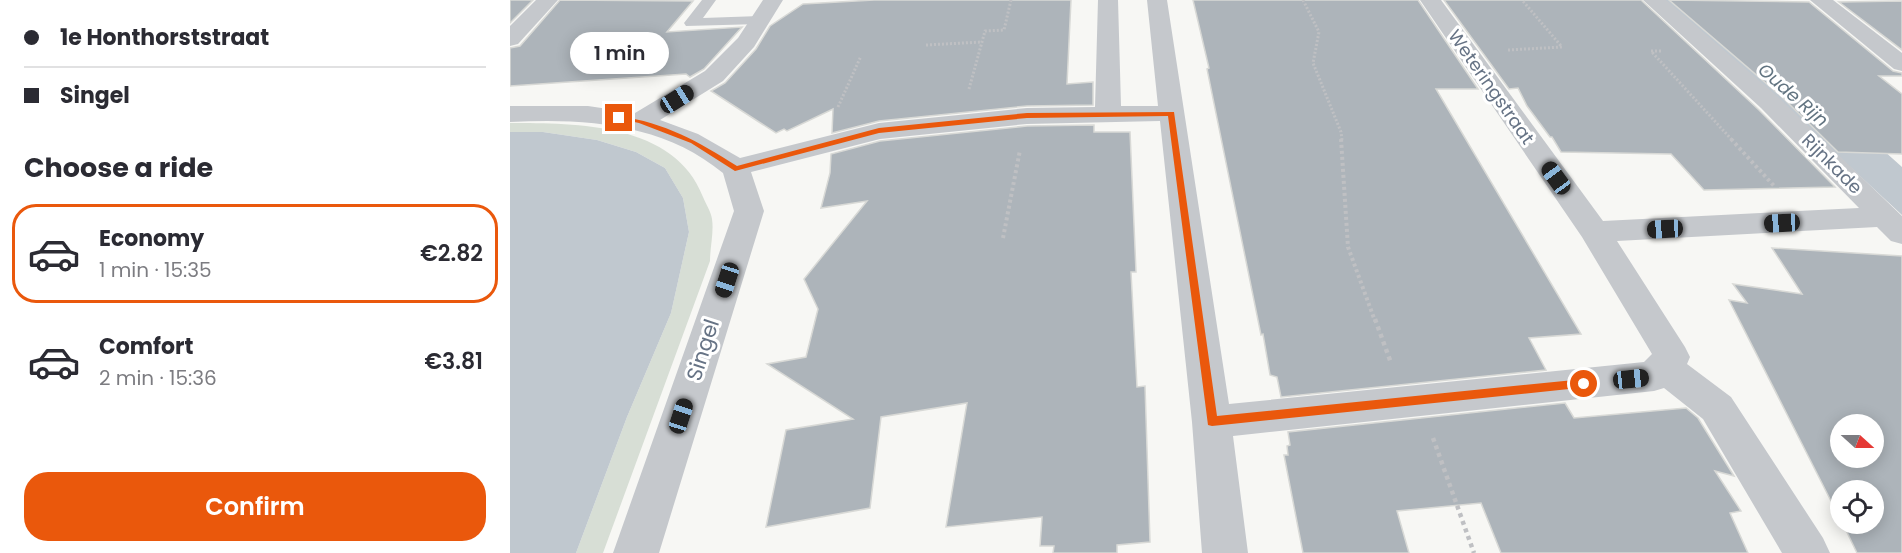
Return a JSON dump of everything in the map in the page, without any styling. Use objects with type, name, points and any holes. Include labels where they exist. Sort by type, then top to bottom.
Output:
[{"type":"street","points":[[510,39],[548,0]]},
{"type":"street","points":[[641,121],[714,76],[746,42],[773,0]]},
{"type":"street","points":[[1108,0],[1108,114]]},
{"type":"street","points":[[1157,0],[1212,422],[1225,553]]},
{"type":"street","name":"Weteringstraat","points":[[1430,0],[1595,232],[1672,357],[1663,366]]},
{"type":"street","name":"Rijnkade","points":[[1653,0],[1770,103],[1894,226]]},
{"type":"street","points":[[1820,0],[1900,60]]},
{"type":"street","points":[[510,114],[546,111],[641,121],[694,142],[735,168],[879,131],[1027,116],[1171,113]]},
{"type":"street","name":"Singel","points":[[636,553],[749,211],[735,168]]},
{"type":"street","points":[[1595,232],[1806,221],[1894,226]]},
{"type":"street","points":[[1212,422],[1654,376],[1663,366],[1717,408],[1807,553]]},
{"type":"lane","points":[[709,0],[691,24],[760,20]]},
{"type":"path","points":[[961,122],[985,31],[1004,30],[1011,0]]},
{"type":"path","points":[[1303,0],[1319,32],[1313,63],[1341,132],[1348,247],[1474,553]]},
{"type":"path","points":[[1466,51],[1562,47],[1522,0]]},
{"type":"path","points":[[926,45],[982,42]]},
{"type":"path","points":[[1711,50],[1651,51],[1806,221]]},
{"type":"path","points":[[821,146],[861,56]]},
{"type":"path","points":[[1004,238],[1027,116]]},
{"type":"shaded area","points":[[510,123],[593,127],[621,132],[647,141],[670,154],[689,173],[711,216],[713,229],[710,261],[603,553],[576,553],[627,417],[671,313],[689,232],[683,198],[665,168],[636,152],[597,140],[543,132],[510,132]]},
{"type":"water","name":"Oude Rijn","points":[[1662,0],[1710,0],[1750,31],[1902,167],[1902,215],[1749,73]]},
{"type":"water","points":[[510,132],[543,132],[597,140],[636,152],[665,168],[683,198],[689,232],[671,313],[627,417],[576,553],[510,553]]},
{"type":"building","points":[[510,0],[533,0],[510,23]]},
{"type":"building","points":[[560,0],[693,1],[667,32],[742,27],[704,69],[690,77],[686,74],[510,86],[510,48],[520,46]]},
{"type":"building","points":[[874,0],[1071,0],[1067,84],[1093,82],[1093,105],[1027,106],[879,121],[832,133],[833,109],[787,131],[784,129],[776,133],[711,91],[725,83],[756,49],[770,26],[803,4]]},
{"type":"building","points":[[1193,0],[1418,0],[1478,89],[1436,89],[1581,334],[1529,338],[1546,370],[1281,397],[1277,377],[1270,375],[1263,334],[1261,335],[1207,69],[1209,68]]},
{"type":"building","points":[[1444,0],[1641,0],[1759,110],[1835,187],[1704,190],[1671,154],[1561,152],[1527,106],[1518,88],[1509,89]]},
{"type":"building","points":[[1669,0],[1809,2],[1893,71],[1902,73],[1902,76],[1879,76],[1902,94],[1902,154],[1838,152],[1781,96]]},
{"type":"building","points":[[1902,1],[1902,50],[1839,2]]},
{"type":"building","points":[[1094,125],[1094,132],[1130,132],[1136,272],[1131,272],[1137,387],[1145,386],[1150,542],[1117,545],[1117,553],[1053,553],[1054,546],[1040,546],[1042,517],[946,527],[967,403],[881,417],[870,508],[766,527],[786,430],[853,419],[767,364],[806,357],[818,309],[804,279],[867,201],[821,208],[830,173],[831,154],[880,141],[1027,126]]},
{"type":"building","points":[[1772,248],[1902,256],[1902,553],[1857,553],[1848,534],[1884,534],[1884,480],[1830,480],[1830,499],[1729,300],[1747,303],[1733,284],[1802,294]]},
{"type":"building","points":[[1565,403],[1574,418],[1686,408],[1698,418],[1734,476],[1715,471],[1741,511],[1730,513],[1748,553],[1501,553],[1481,503],[1397,511],[1409,553],[1303,553],[1284,455],[1288,455],[1287,446],[1290,445],[1288,432]]},
{"type":"route","points":[[619,118],[641,121],[694,142],[735,168],[879,131],[1027,116],[1171,113],[1212,422],[1584,384]]}]
